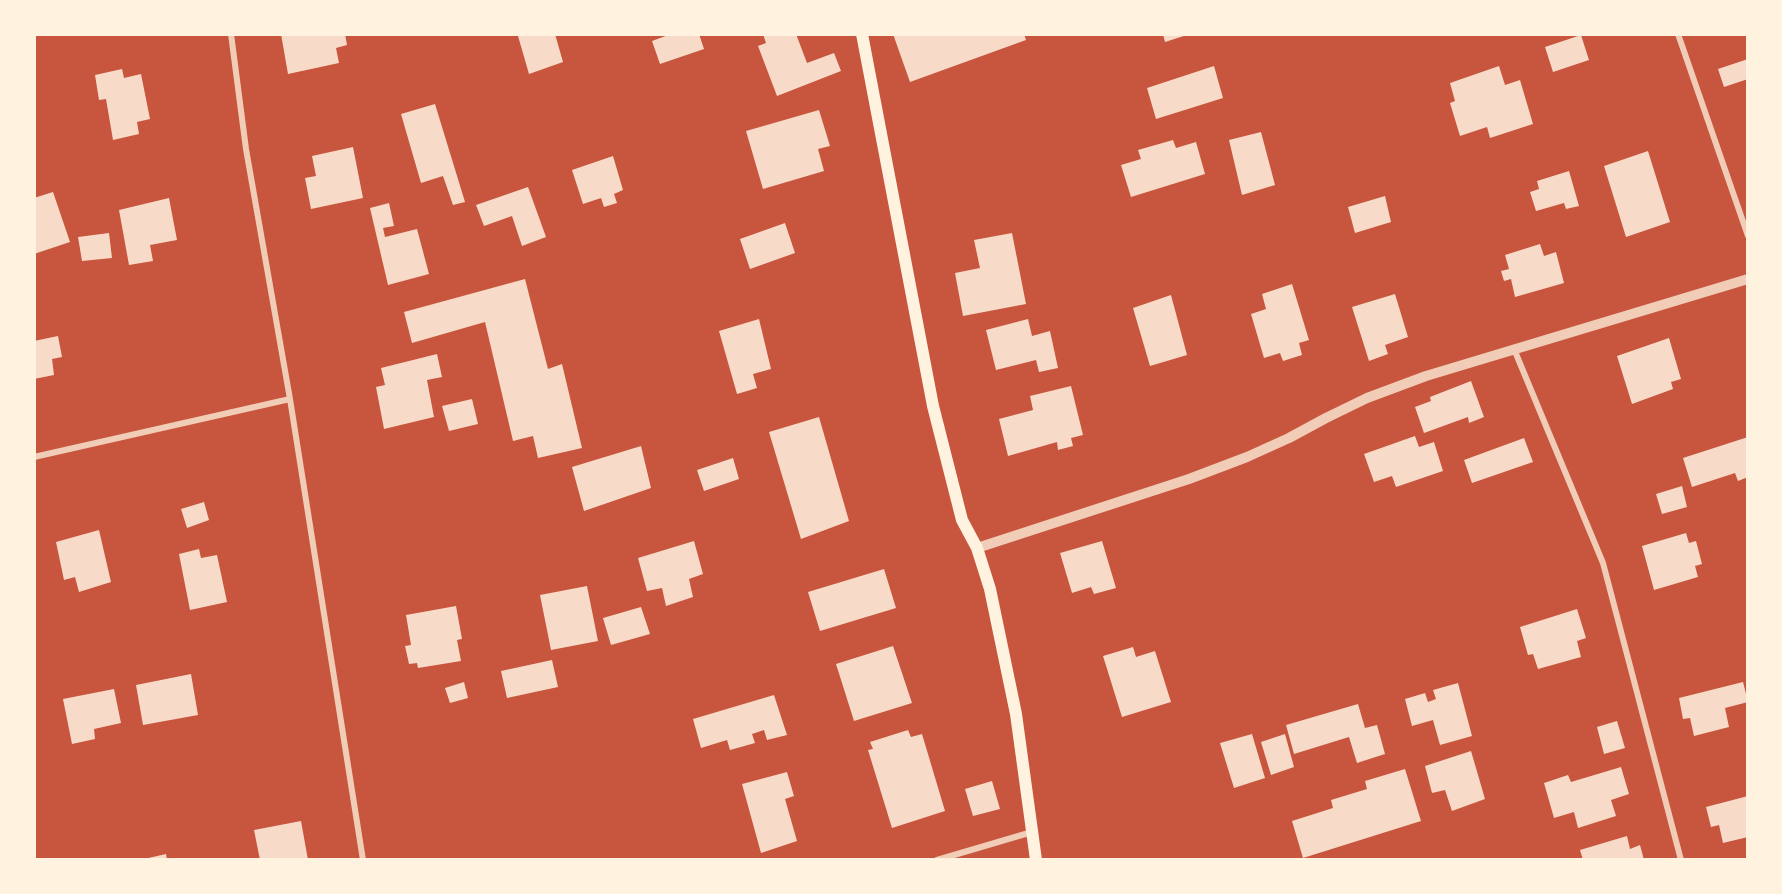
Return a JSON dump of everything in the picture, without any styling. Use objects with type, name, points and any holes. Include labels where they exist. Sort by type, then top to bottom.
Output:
[{"type":"main road","points":[[862,34],[933,406],[962,520],[977,548],[990,589],[1016,714],[1036,860]]},
{"type":"street","points":[[231,34],[246,149],[290,399],[363,860]]},
{"type":"street","points":[[1678,34],[1748,236]]},
{"type":"street","points":[[977,548],[1189,479],[1247,457],[1367,398],[1426,376],[1748,279]]},
{"type":"street","points":[[1514,349],[1603,563],[1681,860]]},
{"type":"street","points":[[34,457],[290,399]]},
{"type":"street","points":[[937,860],[1032,832]]},
{"type":"building","points":[[281,34],[345,34],[347,45],[336,48],[339,63],[288,74]]},
{"type":"building","points":[[555,34],[563,62],[529,74],[518,36]]},
{"type":"building","points":[[671,34],[699,34],[704,49],[660,64],[652,41]]},
{"type":"building","points":[[763,34],[796,34],[807,63],[834,53],[841,71],[777,96],[758,46],[766,43]]},
{"type":"building","points":[[893,34],[1024,34],[1026,40],[910,82]]},
{"type":"building","points":[[1163,34],[1187,34],[1187,35],[1165,42]]},
{"type":"building","points":[[1581,35],[1589,60],[1553,72],[1545,47]]},
{"type":"building","points":[[1748,59],[1748,79],[1724,87],[1718,69]]},
{"type":"building","points":[[1214,66],[1223,98],[1156,119],[1147,88]]},
{"type":"building","points":[[1499,66],[1505,85],[1520,80],[1533,124],[1490,138],[1487,127],[1460,136],[1450,103],[1455,101],[1450,83]]},
{"type":"building","points":[[122,69],[124,78],[141,74],[150,119],[137,122],[139,134],[113,140],[106,99],[99,100],[95,75]]},
{"type":"building","points":[[435,104],[465,202],[453,205],[443,176],[421,183],[401,114]]},
{"type":"building","points":[[819,110],[830,146],[818,149],[824,171],[763,189],[746,131]]},
{"type":"building","points":[[1261,132],[1275,185],[1242,195],[1229,140]]},
{"type":"building","points":[[1173,140],[1176,148],[1196,142],[1205,174],[1131,197],[1121,165],[1141,159],[1138,150]]},
{"type":"building","points":[[353,147],[363,198],[311,209],[305,178],[316,176],[312,156]]},
{"type":"building","points":[[1648,151],[1670,222],[1626,237],[1604,166]]},
{"type":"building","points":[[613,156],[623,190],[614,194],[617,203],[604,207],[601,198],[583,204],[572,170]]},
{"type":"building","points":[[1569,171],[1579,206],[1566,209],[1564,203],[1536,211],[1530,192],[1539,189],[1537,181]]},
{"type":"building","points":[[528,187],[546,237],[522,246],[512,216],[484,226],[476,205]]},
{"type":"building","points":[[53,192],[70,242],[34,254],[34,198]]},
{"type":"building","points":[[1385,196],[1391,222],[1355,233],[1348,207]]},
{"type":"building","points":[[169,198],[177,240],[150,245],[153,261],[129,265],[119,210]]},
{"type":"building","points":[[389,203],[394,226],[383,228],[385,237],[417,229],[429,274],[388,285],[370,208]]},
{"type":"building","points":[[785,223],[795,253],[750,269],[740,239]]},
{"type":"building","points":[[109,233],[112,258],[82,261],[78,237]]},
{"type":"building","points":[[1012,233],[1026,304],[963,316],[955,273],[980,268],[974,240]]},
{"type":"building","points":[[1540,244],[1544,256],[1556,252],[1564,283],[1515,297],[1511,279],[1504,281],[1501,271],[1509,269],[1505,255]]},
{"type":"building","points":[[525,279],[548,369],[562,364],[582,448],[538,458],[533,436],[513,441],[485,322],[412,343],[404,312]]},
{"type":"building","points":[[1292,284],[1309,340],[1299,343],[1302,355],[1283,361],[1280,353],[1264,358],[1251,314],[1266,309],[1262,294]]},
{"type":"building","points":[[1395,294],[1408,337],[1385,345],[1388,354],[1369,361],[1352,307]]},
{"type":"building","points":[[1171,295],[1187,355],[1150,366],[1133,308]]},
{"type":"building","points":[[759,319],[771,369],[753,374],[757,388],[737,394],[719,331]]},
{"type":"building","points":[[1028,319],[1032,336],[1050,331],[1058,368],[1039,372],[1036,360],[996,370],[986,330]]},
{"type":"building","points":[[58,336],[62,357],[52,359],[54,375],[34,379],[34,341]]},
{"type":"building","points":[[1669,338],[1681,379],[1671,382],[1673,389],[1632,404],[1617,356]]},
{"type":"building","points":[[437,354],[442,377],[427,380],[434,417],[384,429],[376,387],[385,385],[381,368]]},
{"type":"building","points":[[1471,381],[1484,417],[1469,423],[1468,417],[1424,433],[1415,407],[1431,401],[1430,397]]},
{"type":"building","points":[[1071,386],[1083,435],[1071,438],[1073,446],[1058,450],[1057,442],[1008,456],[999,419],[1033,410],[1030,396]]},
{"type":"building","points":[[472,399],[478,424],[449,431],[442,406]]},
{"type":"building","points":[[819,417],[849,521],[801,539],[769,432]]},
{"type":"building","points":[[1415,436],[1419,447],[1434,442],[1443,471],[1396,487],[1392,476],[1374,482],[1364,454]]},
{"type":"building","points":[[1748,437],[1748,477],[1738,481],[1735,473],[1692,487],[1683,458]]},
{"type":"building","points":[[1524,438],[1533,462],[1472,483],[1464,460]]},
{"type":"building","points":[[641,446],[651,488],[584,511],[572,467]]},
{"type":"building","points":[[733,458],[739,479],[704,491],[697,470]]},
{"type":"building","points":[[1682,486],[1687,507],[1662,514],[1656,494]]},
{"type":"building","points":[[204,502],[209,520],[187,528],[181,509]]},
{"type":"building","points":[[99,530],[111,582],[79,592],[75,577],[64,580],[56,542]]},
{"type":"building","points":[[1686,533],[1689,543],[1696,541],[1702,564],[1695,566],[1698,577],[1654,590],[1642,546]]},
{"type":"building","points":[[694,541],[703,574],[689,579],[693,597],[666,606],[662,588],[647,591],[638,558]]},
{"type":"building","points":[[1102,541],[1116,588],[1094,594],[1091,587],[1072,593],[1060,553]]},
{"type":"building","points":[[199,549],[201,558],[217,555],[227,602],[190,610],[179,554]]},
{"type":"building","points":[[884,569],[896,608],[820,631],[808,592]]},
{"type":"building","points":[[587,586],[598,641],[551,650],[540,595]]},
{"type":"building","points":[[456,606],[462,639],[457,640],[461,661],[418,668],[417,663],[409,664],[405,646],[411,645],[406,615]]},
{"type":"building","points":[[641,607],[650,634],[611,645],[603,618]]},
{"type":"building","points":[[1577,609],[1586,638],[1577,641],[1581,657],[1538,669],[1533,654],[1528,655],[1520,627]]},
{"type":"building","points":[[893,646],[912,703],[854,721],[836,664]]},
{"type":"building","points":[[1133,647],[1136,657],[1155,651],[1171,702],[1122,717],[1103,656]]},
{"type":"building","points":[[552,660],[558,687],[507,698],[501,671]]},
{"type":"building","points":[[191,674],[198,715],[143,725],[136,685]]},
{"type":"building","points":[[464,682],[468,698],[450,703],[445,688]]},
{"type":"building","points":[[1743,682],[1748,702],[1725,708],[1729,727],[1694,736],[1690,718],[1683,719],[1679,698]]},
{"type":"building","points":[[1458,683],[1472,736],[1440,745],[1433,720],[1412,726],[1405,699],[1425,693],[1428,702],[1436,699],[1433,690]]},
{"type":"building","points":[[114,689],[121,723],[94,729],[95,739],[72,744],[63,699]]},
{"type":"building","points":[[774,695],[787,735],[767,740],[764,730],[752,734],[755,743],[730,750],[727,740],[701,748],[693,719]]},
{"type":"building","points":[[1358,704],[1365,728],[1377,725],[1385,754],[1357,763],[1349,737],[1294,754],[1286,725]]},
{"type":"building","points":[[1617,721],[1625,748],[1604,754],[1597,727]]},
{"type":"building","points":[[908,730],[911,737],[922,734],[945,811],[892,828],[868,750],[873,749],[870,742]]},
{"type":"building","points":[[1252,734],[1265,778],[1234,788],[1220,743]]},
{"type":"building","points":[[1285,734],[1294,767],[1271,775],[1261,742]]},
{"type":"building","points":[[1471,751],[1485,799],[1452,811],[1445,790],[1432,793],[1425,766]]},
{"type":"building","points":[[1621,767],[1629,794],[1611,800],[1616,816],[1578,828],[1574,812],[1554,818],[1544,783],[1568,775],[1571,782]]},
{"type":"building","points":[[1405,769],[1421,821],[1303,858],[1292,821],[1333,808],[1331,800],[1367,789],[1365,781]]},
{"type":"building","points":[[787,772],[794,796],[785,799],[797,841],[761,853],[742,784]]},
{"type":"building","points":[[992,781],[1000,809],[973,816],[965,789]]},
{"type":"building","points":[[1748,796],[1748,837],[1723,843],[1719,825],[1711,827],[1706,807]]},
{"type":"building","points":[[301,821],[308,860],[260,860],[254,830]]},
{"type":"building","points":[[1627,836],[1630,849],[1640,845],[1644,860],[1583,860],[1580,850]]},
{"type":"building","points":[[166,854],[167,860],[144,860],[144,859]]}]
